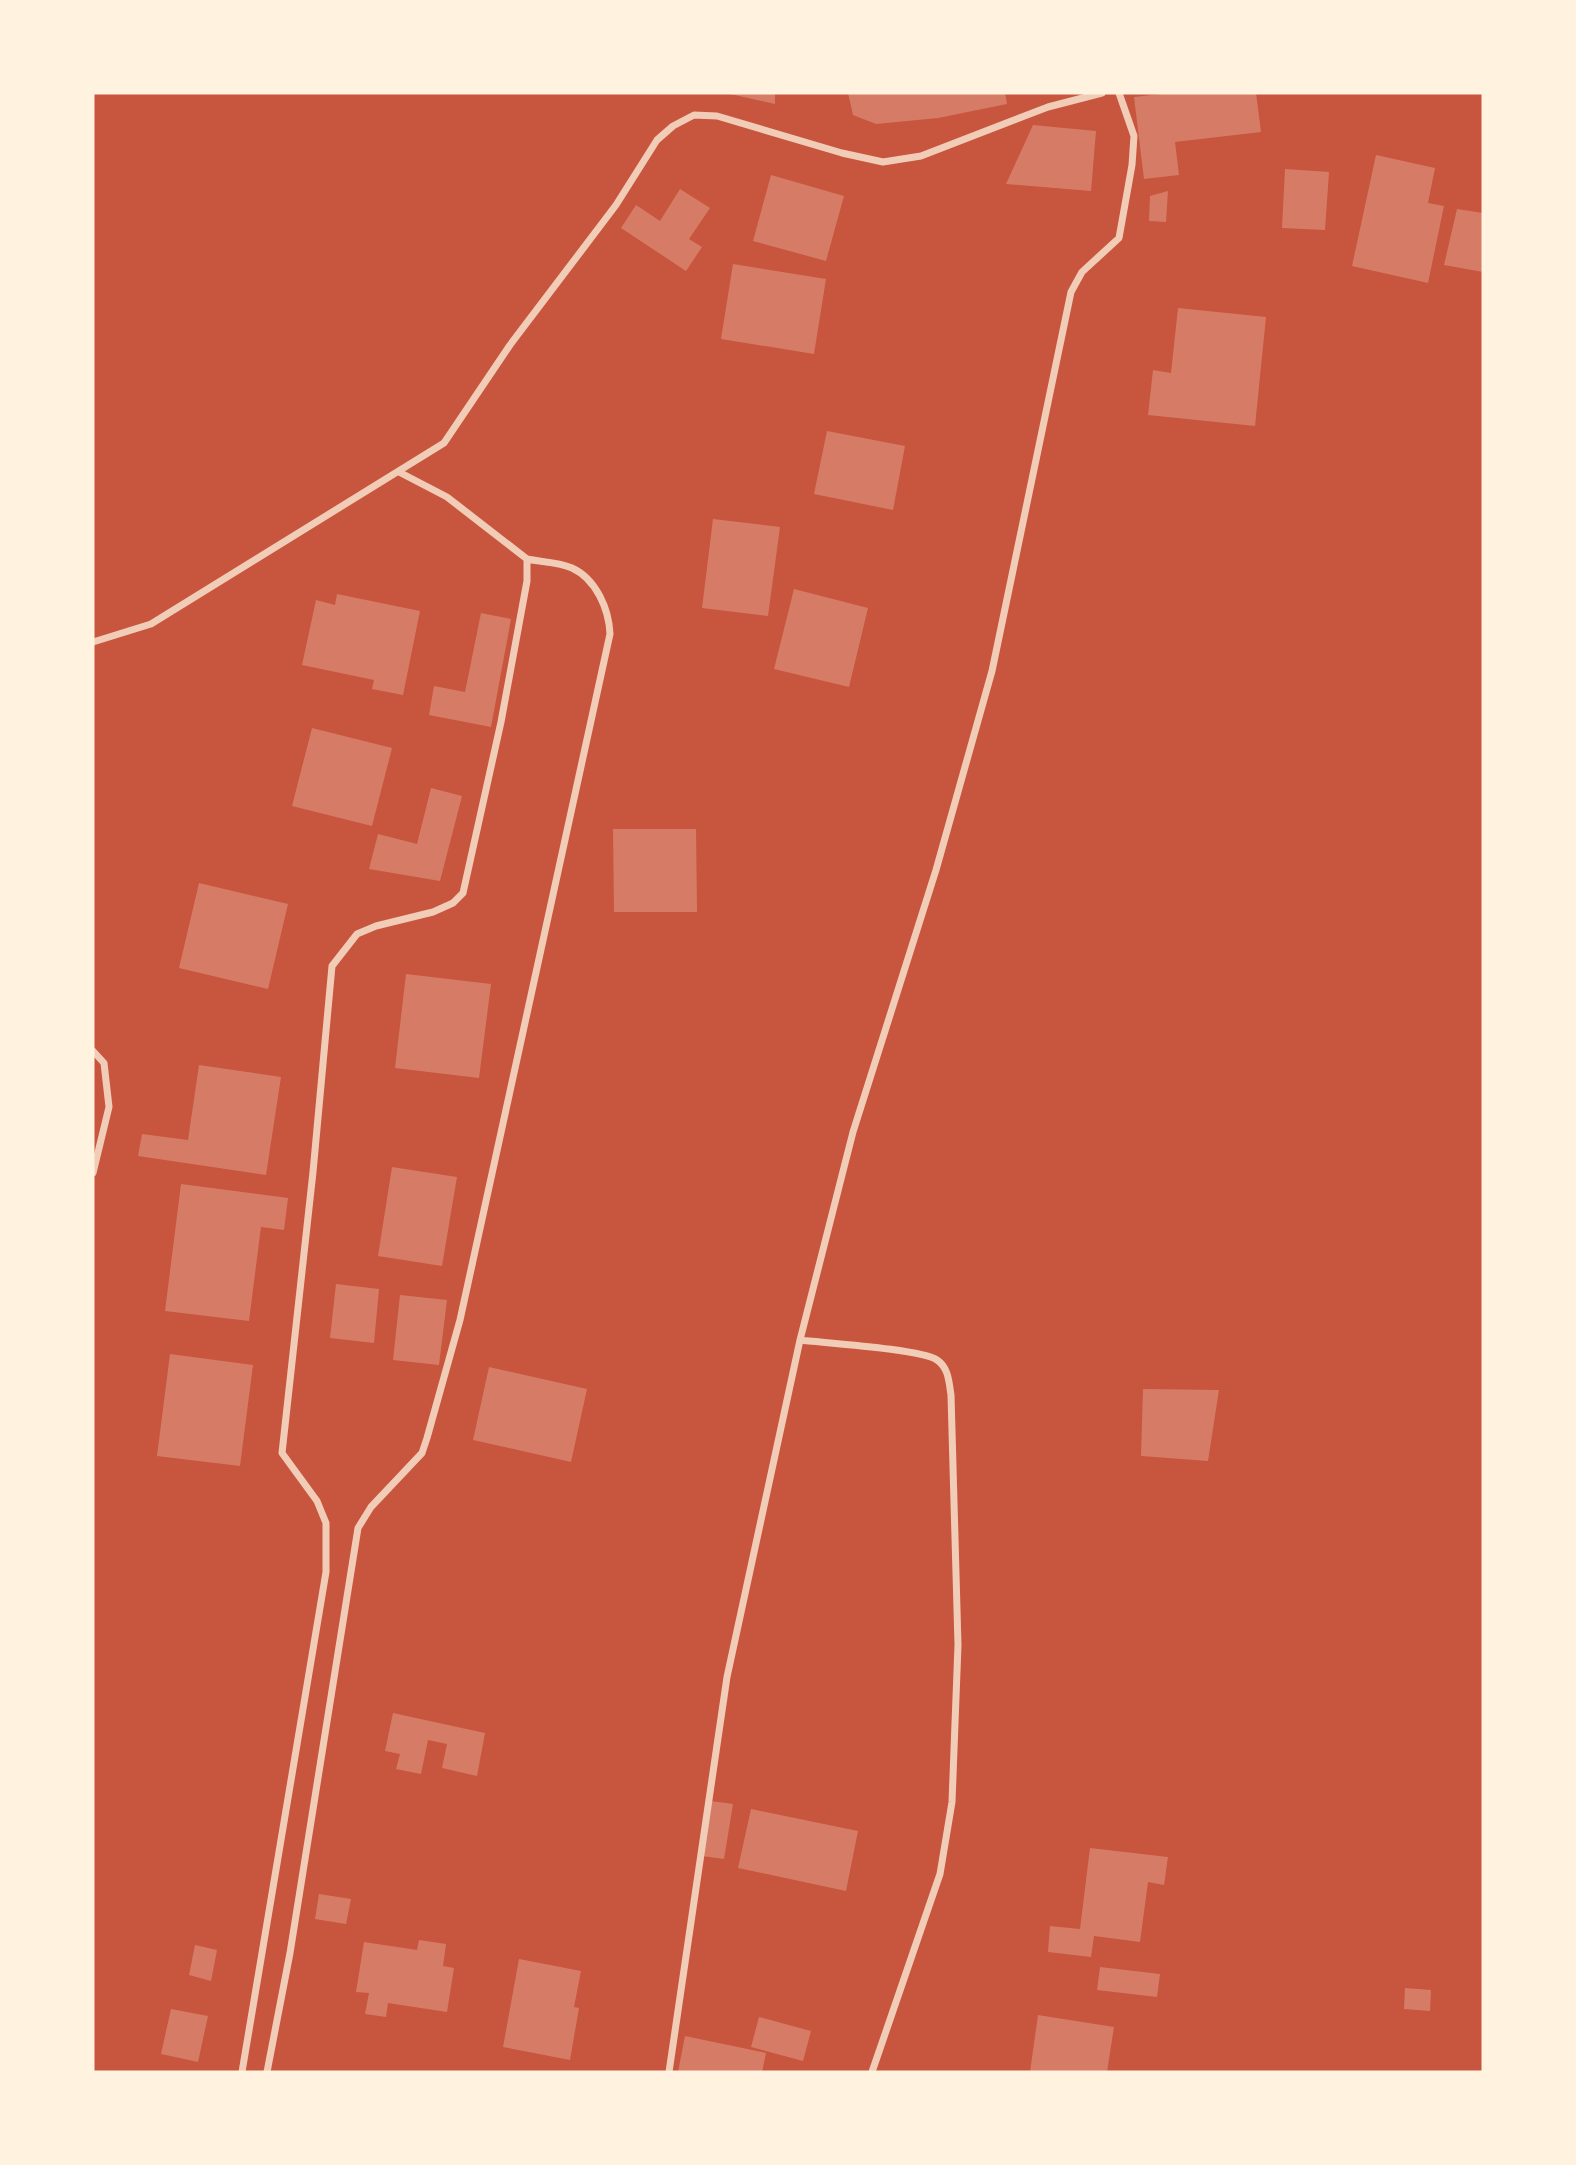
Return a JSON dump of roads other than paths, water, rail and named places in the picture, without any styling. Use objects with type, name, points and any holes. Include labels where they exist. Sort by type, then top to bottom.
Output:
[{"type":"street","points":[[93,642],[151,624],[444,443],[510,345],[616,205],[657,140],[673,126],[694,115],[717,116],[842,153],[883,162],[922,156],[1048,107],[1102,93]]},
{"type":"street","points":[[669,2072],[727,1677],[800,1340],[853,1132],[932,882],[992,671],[1071,292],[1082,272],[1119,238],[1132,165],[1133,136],[1119,93]]},
{"type":"street","points":[[267,2072],[290,1953],[358,1528],[371,1507],[422,1453],[428,1438],[460,1320],[610,634],[605,604],[583,576],[572,568],[527,559],[447,497],[399,472]]},
{"type":"street","points":[[242,2072],[326,1572],[326,1523],[317,1501],[282,1452],[313,1172],[331,966],[357,934],[376,926],[433,912],[453,903],[463,893],[501,722],[527,581],[527,559]]},
{"type":"street","points":[[93,1051],[104,1063],[109,1107],[93,1173]]},
{"type":"street","points":[[800,1340],[907,1352],[937,1359],[947,1370],[951,1395],[958,1645],[953,1801],[940,1874],[872,2072]]}]
